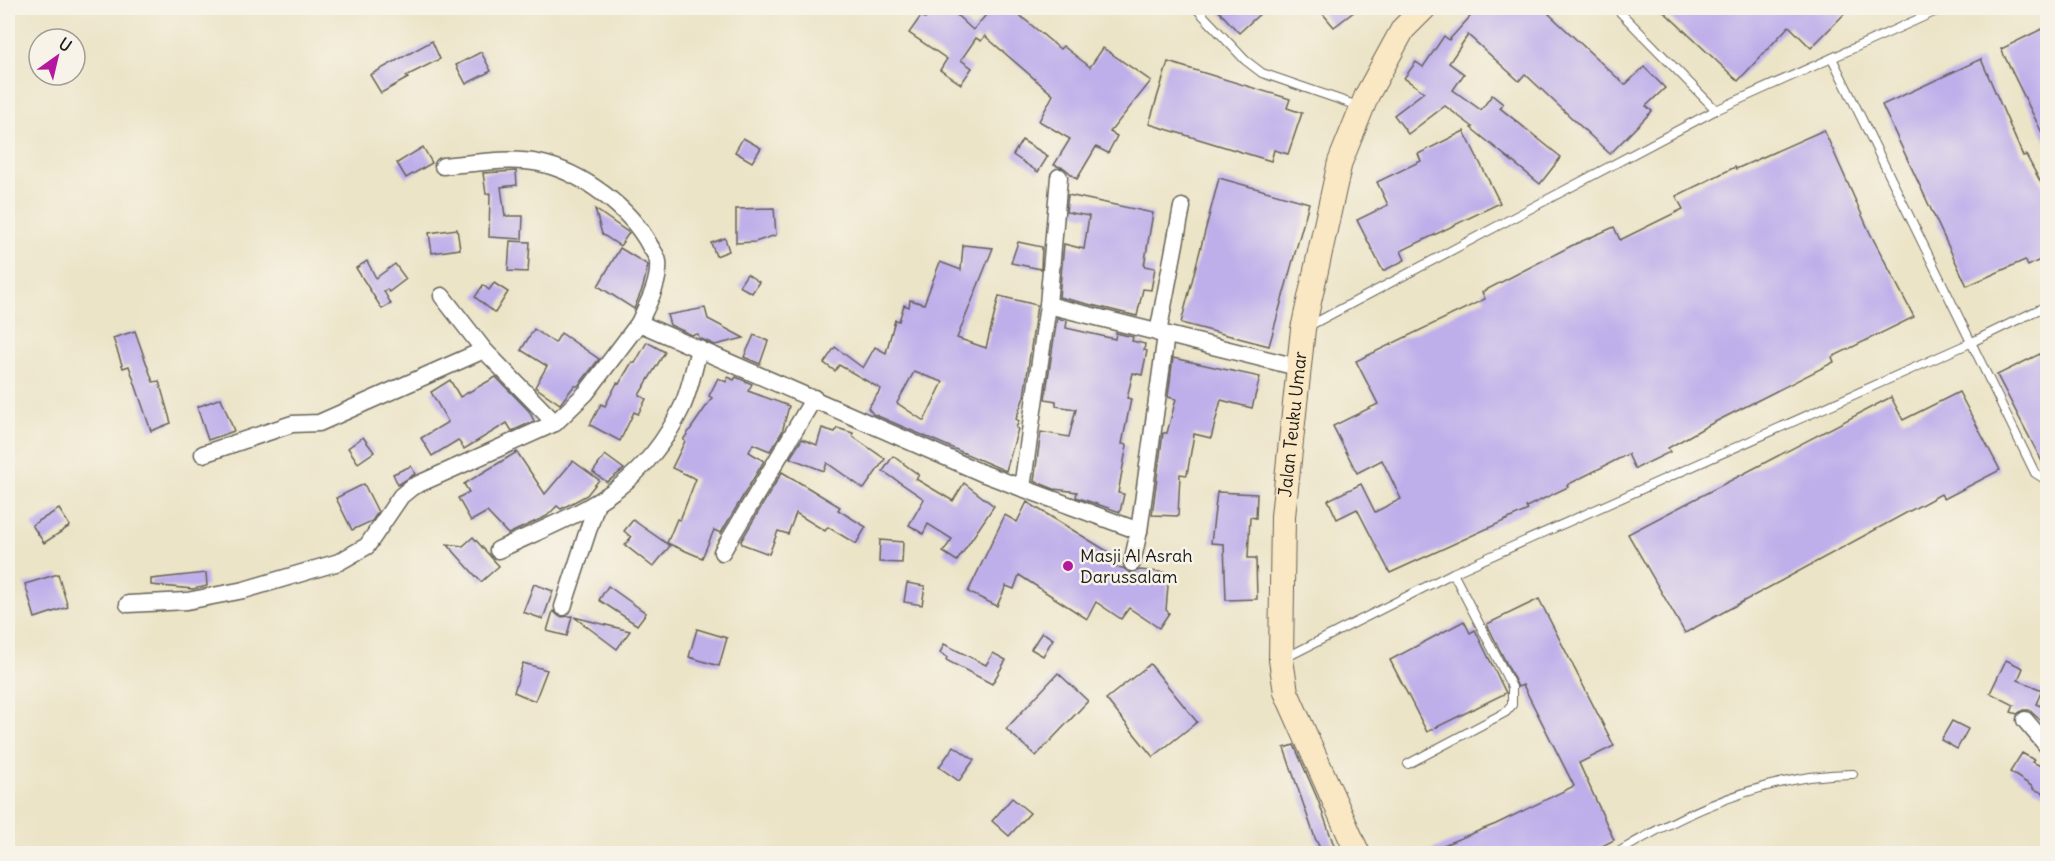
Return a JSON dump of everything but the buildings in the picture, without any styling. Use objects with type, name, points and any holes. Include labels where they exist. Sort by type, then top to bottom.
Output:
[{"type":"main road","name":"Jalan Teuku Umar","points":[[1358,854],[1286,692],[1281,660],[1283,516],[1297,367],[1303,329],[1340,162],[1362,107],[1402,29],[1424,8]]},
{"type":"street","points":[[128,604],[188,601],[244,590],[339,562],[367,546],[401,496],[412,487],[555,423],[586,393],[639,323],[654,290],[658,261],[643,233],[610,199],[572,176],[539,163],[500,161],[443,166]]},
{"type":"street","points":[[1022,488],[1048,305],[1059,177]]},
{"type":"street","points":[[1132,563],[1139,531],[1162,334],[1182,207]]},
{"type":"street","points":[[442,296],[484,350],[555,423]]},
{"type":"street","points":[[1048,305],[1297,367]]},
{"type":"street","points":[[639,323],[982,473],[1139,531]]},
{"type":"street","points":[[498,550],[597,503],[630,480],[649,459],[682,406],[699,349]]},
{"type":"street","points":[[203,454],[292,424],[319,423],[484,350]]},
{"type":"street","points":[[722,552],[814,398]]},
{"type":"street","points":[[563,607],[597,503]]},
{"type":"street","points":[[2025,720],[2048,747]]},
{"type":"lane","points":[[1196,8],[1245,60],[1262,73],[1362,107]]},
{"type":"lane","points":[[1616,8],[1716,110]]},
{"type":"lane","points":[[1303,329],[1716,110],[1943,8]]},
{"type":"lane","points":[[1832,58],[1970,343],[2036,473],[2048,481]]},
{"type":"lane","points":[[1281,660],[1453,573],[1970,343],[2048,305]]},
{"type":"lane","points":[[1408,764],[1506,712],[1512,705],[1512,687],[1453,573]]},
{"type":"lane","points":[[1615,854],[1712,805],[1784,781],[1825,774],[1853,774]]},
{"type":"place","name":"Masji Al Asrah Darussalam","points":[[1068,566]]}]
